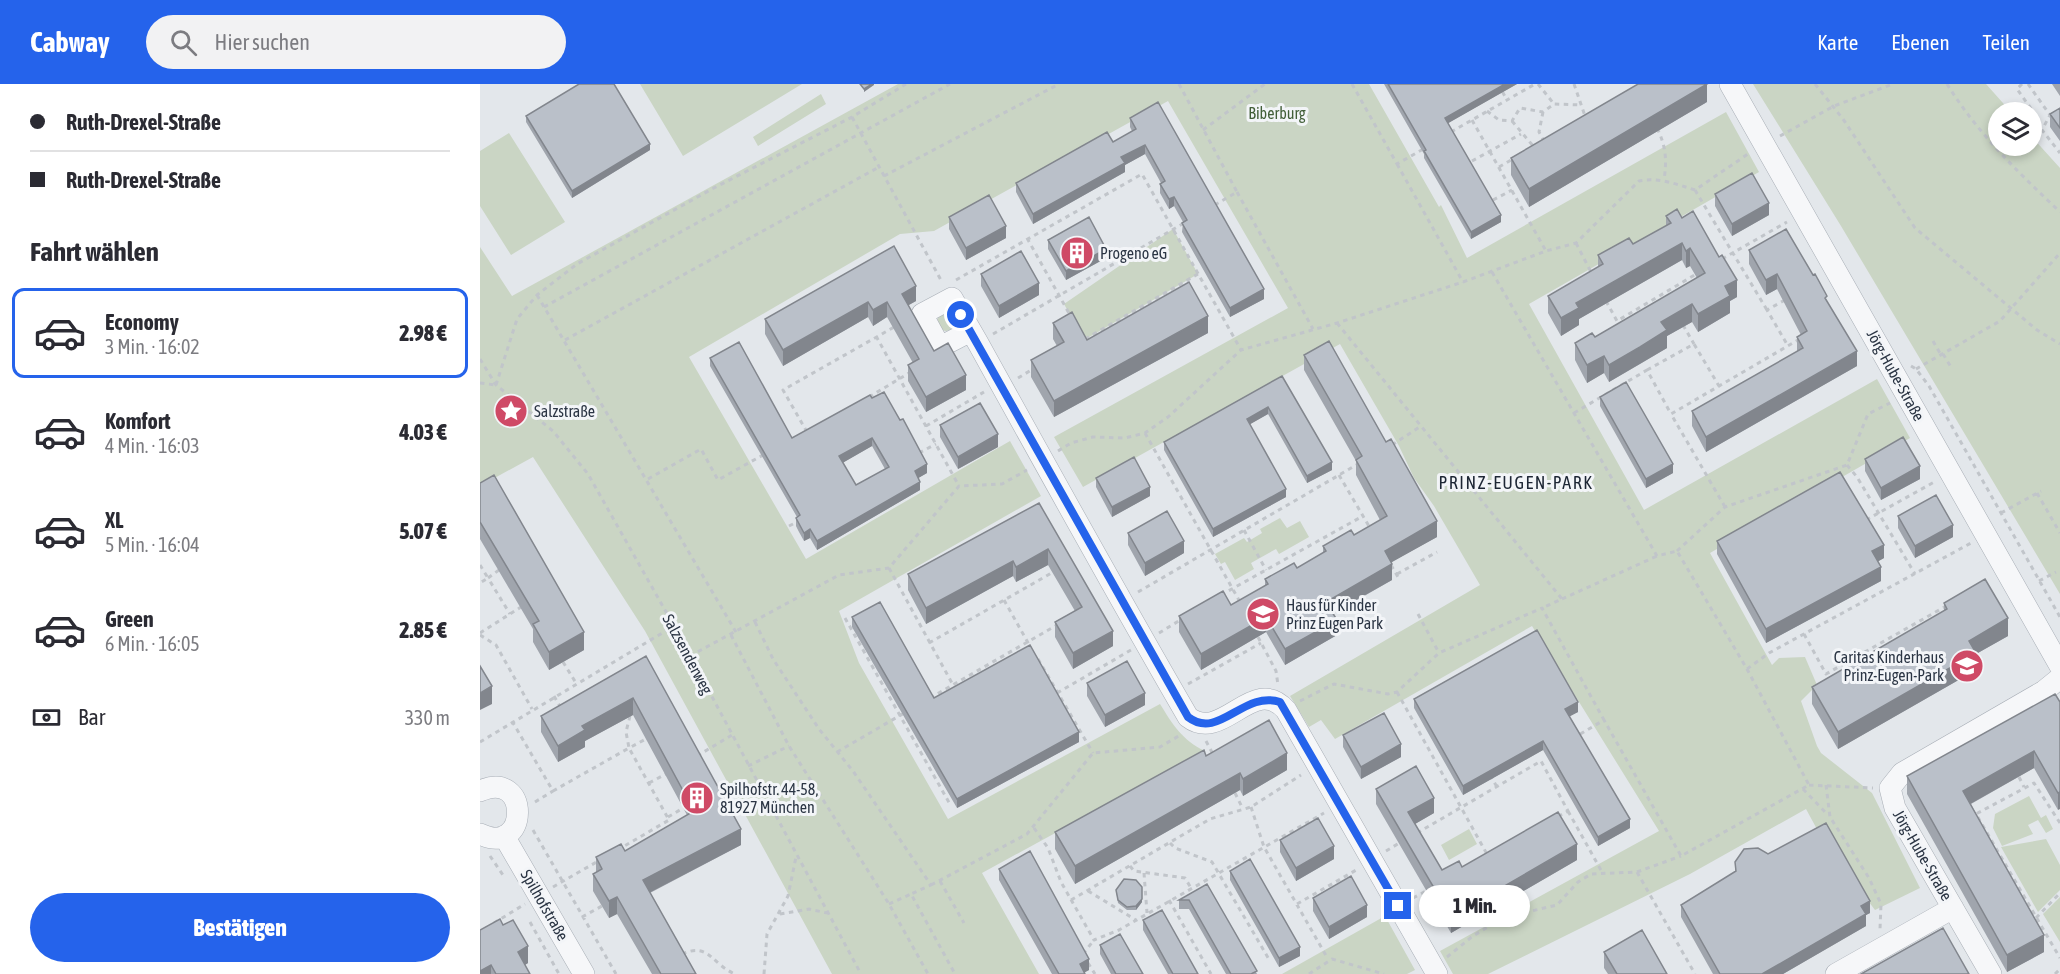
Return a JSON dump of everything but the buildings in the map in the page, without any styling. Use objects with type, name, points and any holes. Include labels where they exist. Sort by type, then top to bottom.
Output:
[{"type":"street","name":"Jörg-Hube-Straße","points":[[1730,84],[1777,142],[1804,212],[2060,666]]},
{"type":"street","points":[[975,337],[940,347],[922,314],[948,293],[975,337],[1121,602],[1188,717],[1197,724],[1209,725],[1257,700],[1269,698],[1283,706],[1373,859],[1433,968]]},
{"type":"street","name":"Jörg-Hube-Straße","points":[[1991,974],[1895,808],[1890,788],[1902,773],[2044,692],[2060,678]]},
{"type":"street","points":[[480,791],[494,787],[501,789],[514,797],[519,811],[515,826],[504,836],[492,838],[483,844]]},
{"type":"street","name":"Spilhofstraße","points":[[504,836],[530,901],[584,974]]},
{"type":"street","points":[[1836,974],[1953,908]]},
{"type":"path","points":[[480,383],[496,386],[517,319],[537,295],[577,264],[712,189],[852,117],[906,84]]},
{"type":"path","points":[[544,307],[950,84]]},
{"type":"path","points":[[884,176],[1059,84]]},
{"type":"path","points":[[1179,84],[1313,329]]},
{"type":"path","points":[[1203,130],[1265,84]]},
{"type":"path","points":[[1352,84],[1463,282]]},
{"type":"path","points":[[1498,84],[1507,100]]},
{"type":"path","points":[[1448,134],[1537,84],[1554,104]]},
{"type":"path","points":[[1574,84],[1586,118],[1596,112]]},
{"type":"path","points":[[1815,84],[1834,106],[1915,228],[2037,330],[2060,344]]},
{"type":"path","points":[[1695,190],[1834,106],[1893,84]]},
{"type":"path","points":[[1947,84],[1965,113],[1992,147],[2060,212]]},
{"type":"path","points":[[2022,84],[2017,89],[2026,102]]},
{"type":"path","points":[[2028,84],[2050,115],[2042,130],[2060,153]]},
{"type":"path","points":[[1525,152],[1544,141],[1539,132],[1543,112],[1554,104],[1581,105]]},
{"type":"path","points":[[1512,122],[1520,108],[1543,112]]},
{"type":"path","points":[[1473,109],[1477,117]]},
{"type":"path","points":[[1487,111],[1499,120],[1512,122],[1534,147]]},
{"type":"path","points":[[852,117],[948,293],[1027,238],[1142,174],[1241,350]]},
{"type":"path","points":[[1472,120],[1546,251]]},
{"type":"path","points":[[1654,122],[1664,142],[1667,161],[1664,180]]},
{"type":"path","points":[[1472,161],[1521,134]]},
{"type":"path","points":[[1397,164],[1431,144]]},
{"type":"path","points":[[1499,167],[1516,157]]},
{"type":"path","points":[[565,340],[879,167]]},
{"type":"path","points":[[690,656],[839,575],[889,567],[959,486],[1002,484],[1071,443],[1093,437],[1125,438],[1145,433],[1168,417],[1241,350],[1463,282],[1546,251],[1576,243],[1639,181],[1650,178],[1664,180],[1695,190],[1788,346]]},
{"type":"path","points":[[1493,200],[1512,190]]},
{"type":"path","points":[[1212,206],[1237,192]]},
{"type":"path","points":[[1714,264],[1804,212]]},
{"type":"path","points":[[975,337],[1059,295],[1193,218]]},
{"type":"path","points":[[1027,238],[1074,322]]},
{"type":"path","points":[[1576,243],[1592,276]]},
{"type":"path","points":[[1916,369],[2000,321],[2013,309],[2060,253]]},
{"type":"path","points":[[1602,294],[1617,321],[1704,270]]},
{"type":"path","points":[[1491,271],[1657,556]]},
{"type":"path","points":[[1079,331],[1084,340],[1198,274]]},
{"type":"path","points":[[537,295],[648,479],[736,632]]},
{"type":"path","points":[[1767,310],[1787,299]]},
{"type":"path","points":[[807,432],[783,390],[876,336],[922,314]]},
{"type":"path","points":[[1337,322],[1562,599]]},
{"type":"path","points":[[1683,324],[1719,386]]},
{"type":"path","points":[[1671,414],[1808,335]]},
{"type":"path","points":[[876,336],[959,486]]},
{"type":"path","points":[[1933,341],[1951,367]]},
{"type":"path","points":[[1574,413],[1694,344]]},
{"type":"path","points":[[1905,356],[1910,366],[1916,369],[1929,386],[2060,617]]},
{"type":"path","name":"Salzsenderweg","points":[[480,359],[496,386],[553,431],[588,474],[674,626],[861,974]]},
{"type":"path","points":[[926,426],[1043,363]]},
{"type":"path","points":[[860,402],[916,368]]},
{"type":"path","points":[[1647,370],[1725,507]]},
{"type":"path","points":[[1258,637],[1276,671],[1283,706],[1334,684],[1388,694],[1397,692],[1439,653],[1657,556],[1677,550],[1725,507],[1847,465],[1868,414],[1906,394]]},
{"type":"path","points":[[1384,449],[1422,426]]},
{"type":"path","points":[[798,437],[814,429]]},
{"type":"path","points":[[1145,433],[1241,604]]},
{"type":"path","points":[[912,457],[936,444]]},
{"type":"path","points":[[648,479],[701,449],[718,480],[771,451]]},
{"type":"path","points":[[1121,602],[1366,460]]},
{"type":"path","points":[[1847,465],[1879,512],[1915,574]]},
{"type":"path","points":[[1859,524],[1951,473]]},
{"type":"path","points":[[1339,475],[1374,535]]},
{"type":"path","points":[[2001,513],[2039,492],[2060,533]]},
{"type":"path","points":[[789,526],[808,515]]},
{"type":"path","points":[[1213,600],[1363,516]]},
{"type":"path","points":[[1244,530],[1266,570]]},
{"type":"path","points":[[1747,669],[1768,653],[1986,535]]},
{"type":"path","points":[[1677,550],[1747,669],[1809,785]]},
{"type":"path","points":[[1385,555],[1397,576],[1437,552]]},
{"type":"path","points":[[480,565],[510,614]]},
{"type":"path","points":[[930,643],[1063,566]]},
{"type":"path","points":[[889,567],[953,685]]},
{"type":"path","points":[[480,583],[499,570]]},
{"type":"path","points":[[2039,581],[2056,572]]},
{"type":"path","points":[[1004,600],[1093,753]]},
{"type":"path","points":[[1803,634],[1826,674],[1957,600]]},
{"type":"path","points":[[480,634],[521,607]]},
{"type":"path","points":[[1542,608],[1681,856]]},
{"type":"path","points":[[1418,614],[1439,653]]},
{"type":"path","points":[[845,618],[951,806]]},
{"type":"path","points":[[1057,693],[1184,618]]},
{"type":"path","points":[[924,702],[1067,619]]},
{"type":"path","points":[[755,622],[773,659],[819,729],[931,885]]},
{"type":"path","points":[[480,740],[674,626]]},
{"type":"path","points":[[480,634],[496,645],[532,709]]},
{"type":"path","points":[[731,634],[789,746],[889,904],[928,974]]},
{"type":"path","points":[[1173,692],[1261,643]]},
{"type":"path","points":[[563,662],[576,682]]},
{"type":"path","points":[[1397,692],[1488,856]]},
{"type":"path","points":[[554,696],[562,711]]},
{"type":"path","points":[[837,752],[908,711]]},
{"type":"path","points":[[630,716],[626,732],[629,748],[669,818],[677,827]]},
{"type":"path","points":[[1569,741],[1604,720]]},
{"type":"path","points":[[512,721],[553,791]]},
{"type":"path","points":[[889,904],[992,855],[1034,828],[1093,753],[1160,747],[1197,724],[1219,766]]},
{"type":"path","points":[[693,758],[732,735]]},
{"type":"path","points":[[533,803],[646,739]]},
{"type":"path","points":[[748,766],[789,746]]},
{"type":"path","points":[[1412,836],[1547,756]]},
{"type":"path","points":[[1523,758],[1529,768]]},
{"type":"path","points":[[1541,761],[1603,873]]},
{"type":"path","points":[[1071,900],[1210,819],[1251,807],[1318,764]]},
{"type":"path","points":[[1485,766],[1497,787]]},
{"type":"path","points":[[649,783],[666,774]]},
{"type":"path","points":[[2019,777],[2024,787]]},
{"type":"path","points":[[2060,823],[2034,783],[1976,814],[2060,958]]},
{"type":"path","points":[[1433,968],[1473,936],[1493,924],[1557,905],[1578,882],[1591,874],[1637,873],[1681,856],[1809,785],[1890,788]]},
{"type":"path","points":[[1826,785],[1830,817]]},
{"type":"path","points":[[1803,789],[1830,817],[1869,878],[1881,904],[1880,949]]},
{"type":"path","points":[[1235,793],[1243,809]]},
{"type":"path","points":[[531,796],[534,810]]},
{"type":"path","points":[[1074,959],[1083,954],[1094,940],[1136,920],[1341,804]]},
{"type":"path","points":[[614,852],[685,807]]},
{"type":"path","points":[[1251,807],[1264,847],[1328,960],[1384,974]]},
{"type":"path","points":[[1548,822],[1568,810]]},
{"type":"path","points":[[533,824],[532,832],[616,974]]},
{"type":"path","points":[[1034,828],[1048,848],[1071,900],[1094,940]]},
{"type":"path","points":[[645,834],[650,842]]},
{"type":"path","points":[[1297,904],[1402,842]]},
{"type":"path","points":[[1170,843],[1174,848],[1212,862],[1270,961]]},
{"type":"path","points":[[483,844],[510,886]]},
{"type":"path","points":[[1478,862],[1498,850]]},
{"type":"path","points":[[765,974],[767,934],[788,896],[796,856]]},
{"type":"path","points":[[488,926],[603,858]]},
{"type":"path","points":[[1130,866],[1134,871],[1185,878],[1191,888]]},
{"type":"path","points":[[1144,873],[1147,913]]},
{"type":"path","points":[[1637,873],[1695,974]]},
{"type":"path","points":[[940,881],[964,923]]},
{"type":"path","points":[[1398,906],[1428,890]]},
{"type":"path","points":[[1088,891],[1136,920]]},
{"type":"path","points":[[2036,918],[2060,893]]},
{"type":"path","points":[[911,894],[956,974]]},
{"type":"path","points":[[516,896],[530,901],[559,974]]},
{"type":"path","points":[[1169,900],[1211,974]]},
{"type":"path","points":[[582,917],[602,906]]},
{"type":"path","points":[[780,914],[793,909],[809,909],[827,913]]},
{"type":"path","points":[[682,954],[695,948],[703,949],[726,970],[735,974]]},
{"type":"path","points":[[1083,954],[1095,974]]},
{"type":"path","points":[[1309,974],[1328,960]]},
{"type":"path","points":[[2055,974],[2060,969]]},
{"type":"green space","points":[[640,84],[802,84],[683,156]]},
{"type":"green space","name":"Biberburg","points":[[898,84],[1369,84],[1439,207],[1441,205],[1467,258],[1726,112],[1759,172],[1529,304],[1644,510],[1877,379],[1910,438],[1710,553],[1772,665],[1779,658],[1805,657],[1817,685],[1801,701],[1817,746],[1821,753],[1872,793],[1920,888],[1875,910],[1825,844],[1806,809],[1690,874],[1488,974],[1453,974],[1440,951],[1659,831],[1532,626],[1335,739],[1321,720],[1309,727],[1290,696],[1480,585],[1434,506],[1414,478],[1399,446],[1340,344],[1083,487],[1054,437],[1288,308],[1168,101],[934,231],[900,234],[689,357],[806,559],[1010,441],[1041,496],[839,611],[859,663],[948,819],[1160,704],[1184,737],[1205,751],[982,873],[1039,974],[832,974],[645,631],[533,457],[480,486],[480,247],[512,296]]},
{"type":"green space","points":[[1753,84],[1986,84],[2002,102],[1988,102],[1988,156],[2042,156],[2042,148],[2060,168],[2060,594],[1841,226]]},
{"type":"green space","points":[[821,94],[826,104],[758,146],[753,137]]},
{"type":"green space","points":[[509,133],[565,222],[511,255],[480,206],[480,151]]},
{"type":"green space","points":[[1173,229],[1198,274],[1084,340],[1064,304]]},
{"type":"green space","points":[[946,313],[952,316],[955,322],[952,328],[946,331],[940,328],[937,322],[940,316]]},
{"type":"green space","points":[[1280,518],[1287,528],[1300,521],[1309,537],[1279,554],[1276,549],[1251,563],[1254,569],[1235,580],[1225,562],[1221,564],[1215,554],[1244,538],[1247,542],[1262,533],[1260,529]]},
{"type":"green space","points":[[2029,796],[2041,818],[2046,815],[2053,829],[2046,833],[2038,820],[2028,825],[2033,834],[2002,846],[1993,828],[1995,814]]},
{"type":"green space","points":[[1469,829],[1477,844],[1449,860],[1441,845]]},
{"type":"green space","points":[[2046,839],[2060,865],[2060,890],[2038,912],[2001,847]]},
{"type":"green space","points":[[2060,897],[2060,942],[2043,914]]},
{"type":"green space","points":[[1385,916],[1415,970],[1407,974],[1282,974]]},
{"type":"place","name":"Progeno eG","points":[[1077,253]]},
{"type":"place","name":"Salzstraße","points":[[511,411]]},
{"type":"place","name":"Haus für Kinder Prinz Eugen Park","points":[[1263,614]]},
{"type":"place","name":"Caritas Kinderhaus Prinz-Eugen-Park","points":[[1967,666]]},
{"type":"place","name":"Spilhofstr. 44-58, 81927 München","points":[[697,798]]},
{"type":"district","name":"PRINZ-EUGEN-PARK","points":[[1516,483]]},
{"type":"route","points":[[961,315],[1188,717],[1197,724],[1209,725],[1257,700],[1269,698],[1280,702],[1309,748],[1398,906]]}]
